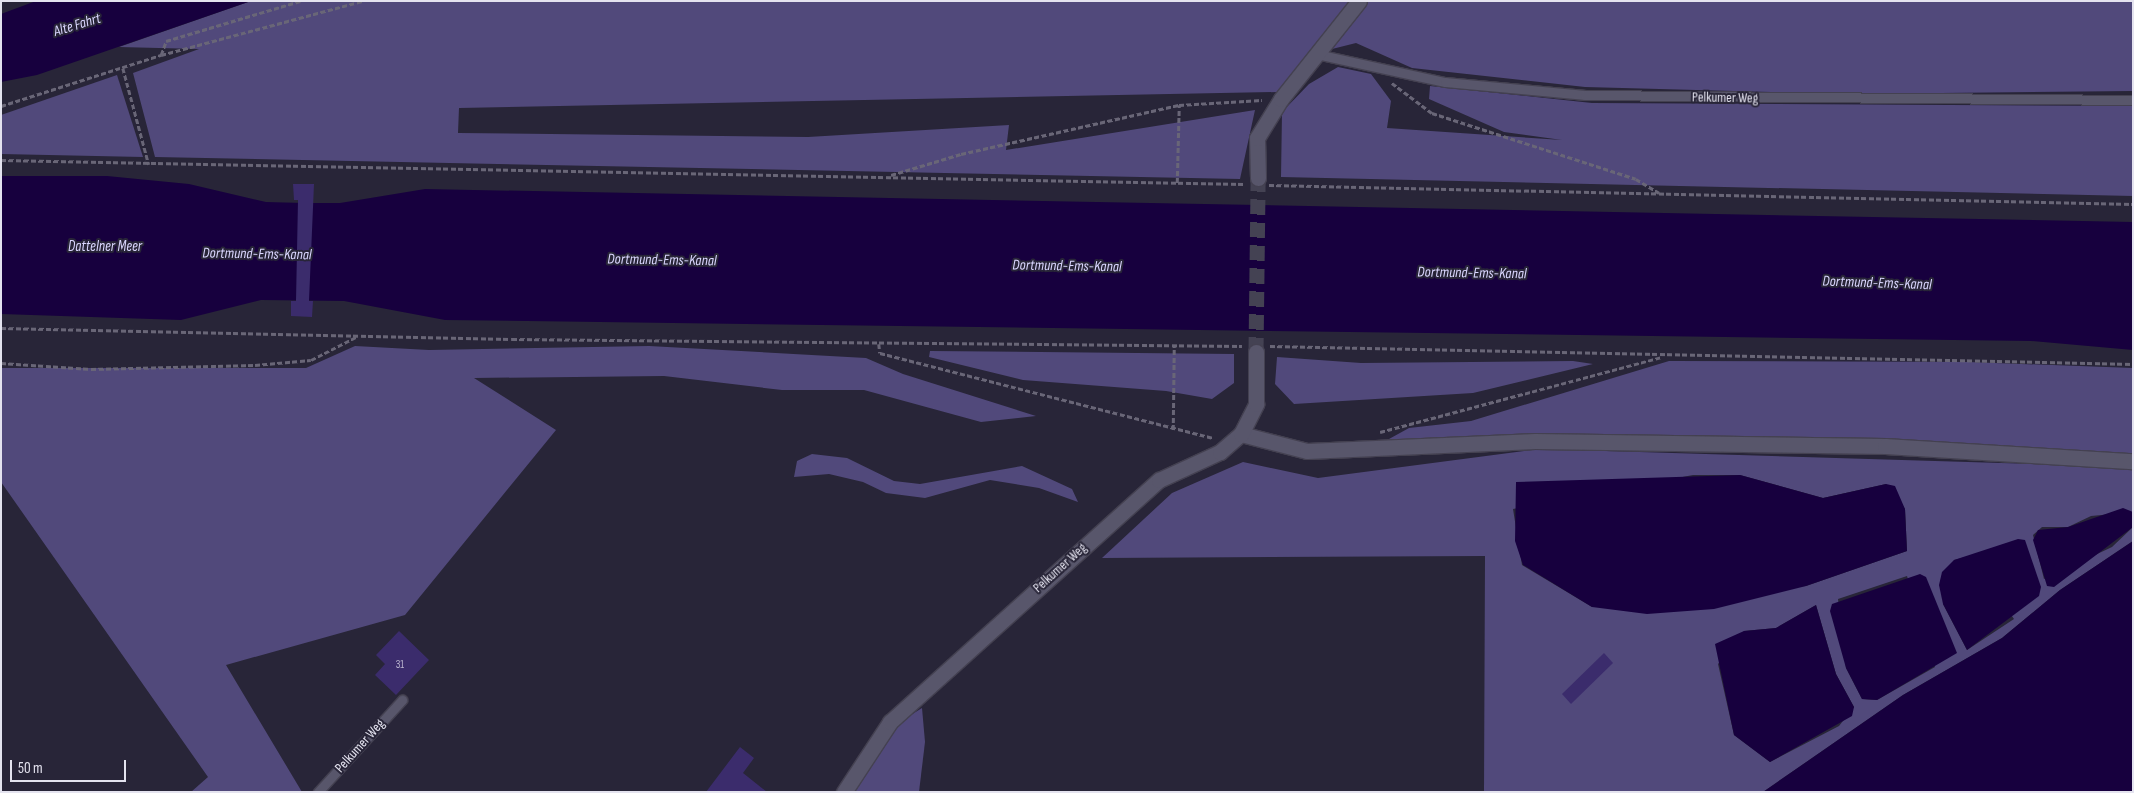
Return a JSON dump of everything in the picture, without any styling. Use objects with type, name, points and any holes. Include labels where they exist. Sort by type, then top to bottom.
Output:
[{"type":"street","points":[[1257,183],[1257,138],[1281,98],[1320,54],[1359,1]]},
{"type":"street","name":"Pelkumer Weg","points":[[844,792],[897,715],[1159,480],[1220,452],[1241,434],[1256,404],[1257,348]]},
{"type":"street","points":[[1241,434],[1307,451],[1535,441],[1885,446],[2133,461]]},
{"type":"lane","name":"Pelkumer Weg","points":[[1320,54],[1445,82],[1585,96],[2133,100]]},
{"type":"lane","name":"Pelkumer Weg","points":[[318,792],[402,700]]},
{"type":"path","points":[[161,56],[166,41],[300,1]]},
{"type":"path","points":[[1,106],[161,56],[363,1]]},
{"type":"path","points":[[1368,66],[1432,113],[1636,179],[1661,194]]},
{"type":"path","points":[[123,68],[149,165]]},
{"type":"path","points":[[887,176],[961,154],[1179,105],[1281,98]]},
{"type":"path","points":[[1177,183],[1179,105]]},
{"type":"path","points":[[1,160],[149,165],[1257,183],[2133,204]]},
{"type":"path","points":[[1,328],[357,336],[879,344],[1174,345],[2133,364]]},
{"type":"path","points":[[1,363],[91,369],[265,364],[311,360],[357,336]]},
{"type":"path","points":[[879,344],[880,353],[1173,430],[1216,437]]},
{"type":"path","points":[[1173,430],[1174,345]]},
{"type":"path","points":[[1374,437],[1387,427],[1666,356]]},
{"type":"shaded area","points":[[251,1],[2133,1],[2133,91],[1847,94],[1585,87],[1412,68],[1356,43],[1312,54],[1277,92],[459,108],[458,133],[808,137],[1009,125],[1006,150],[1255,110],[1240,179],[155,157],[133,73],[199,49],[119,47]]},
{"type":"shaded area","points":[[1338,67],[1371,74],[1391,101],[1387,128],[1562,140],[1504,132],[1429,99],[1430,86],[1592,103],[2133,106],[2133,196],[1281,177],[1282,112],[1309,84]]},
{"type":"shaded area","points":[[117,75],[143,157],[1,154],[1,115]]},
{"type":"shaded area","points":[[355,346],[429,350],[649,346],[866,358],[903,374],[1036,416],[981,422],[864,390],[782,390],[664,376],[474,378],[556,430],[405,615],[226,665],[302,792],[191,792],[208,777],[1,482],[1,368],[306,368]]},
{"type":"shaded area","points":[[930,351],[1234,354],[1234,383],[1212,399],[1166,391],[1023,380],[929,357]]},
{"type":"shaded area","points":[[1277,357],[1361,363],[1573,361],[1593,364],[1473,393],[1294,404],[1275,384]]},
{"type":"shaded area","points":[[1669,361],[1968,362],[2133,368],[2133,455],[1389,445],[1389,439],[1409,428],[1471,421]]},
{"type":"shaded area","points":[[1540,449],[2133,467],[2133,512],[2091,516],[2068,527],[2042,527],[2033,535],[2044,579],[2112,547],[2133,527],[2133,541],[2060,590],[2002,638],[1903,695],[1763,792],[1484,792],[1485,556],[1102,558],[1172,493],[1243,462],[1318,478]],"holes":[[[1693,475],[1740,475],[1823,498],[1886,484],[1905,509],[1907,551],[1806,586],[1592,607],[1522,565],[1513,509]],[[1970,556],[2014,619],[1967,650],[1943,604],[1954,560]],[[1907,576],[1935,667],[1877,700],[1862,699],[1846,668],[1838,599]],[[1816,605],[1836,674],[1854,707],[1839,726],[1770,762],[1734,735],[1718,664],[1744,631],[1776,628]]]},
{"type":"shaded area","points":[[812,454],[847,458],[894,481],[920,484],[1022,466],[1072,489],[1078,502],[1039,488],[990,480],[925,498],[886,493],[863,482],[829,474],[794,477],[797,461]]},
{"type":"shaded area","points":[[922,708],[925,742],[919,792],[851,792],[890,728]]},
{"type":"water","name":"Alte Fahrt","points":[[36,1],[251,1],[37,75],[1,82],[1,14]]},
{"type":"water","name":"Dattelner Meer","points":[[1,176],[107,176],[189,184],[266,202],[304,203],[340,203],[425,189],[2133,222],[2133,350],[2031,341],[445,320],[344,301],[261,300],[181,320],[1,314]]},
{"type":"water","points":[[1740,475],[1823,498],[1886,484],[1895,486],[1905,509],[1907,551],[1806,586],[1714,609],[1647,614],[1592,607],[1523,565],[1515,541],[1516,482]]},
{"type":"water","points":[[2123,508],[2133,512],[2133,527],[2054,587],[2047,586],[2033,540],[2038,530],[2068,527]]},
{"type":"water","points":[[2018,539],[2025,540],[2041,587],[2039,596],[1967,650],[1943,604],[1939,585],[1942,572],[1954,560]]},
{"type":"water","points":[[2133,541],[2133,792],[1763,792],[1903,695],[2002,638],[2060,590]]},
{"type":"water","points":[[1920,574],[1926,577],[1957,653],[1877,700],[1862,699],[1846,668],[1830,611],[1832,604]]},
{"type":"water","points":[[1816,605],[1836,674],[1854,707],[1852,716],[1770,762],[1734,735],[1715,644],[1744,631],[1776,628]]},
{"type":"building","points":[[293,184],[314,184],[309,301],[313,301],[312,317],[291,316],[291,301],[296,301],[298,200],[294,200]]},
{"type":"building","points":[[399,631],[429,660],[396,695],[375,675],[385,664],[376,655]]},
{"type":"building","points":[[1604,653],[1613,663],[1571,704],[1562,694]]},
{"type":"building","points":[[740,747],[754,758],[743,773],[767,792],[706,792]]},
{"type":"tunnel","points":[[1256,352],[1258,178]]},
{"type":"water label","name":"Dortmund-Ems-Kanal","points":[[257,254]]},
{"type":"water label","name":"Dortmund-Ems-Kanal","points":[[662,260]]},
{"type":"water label","name":"Dortmund-Ems-Kanal","points":[[1067,266]]},
{"type":"water label","name":"Dortmund-Ems-Kanal","points":[[1472,273]]},
{"type":"water label","name":"Dortmund-Ems-Kanal","points":[[1877,283]]}]
